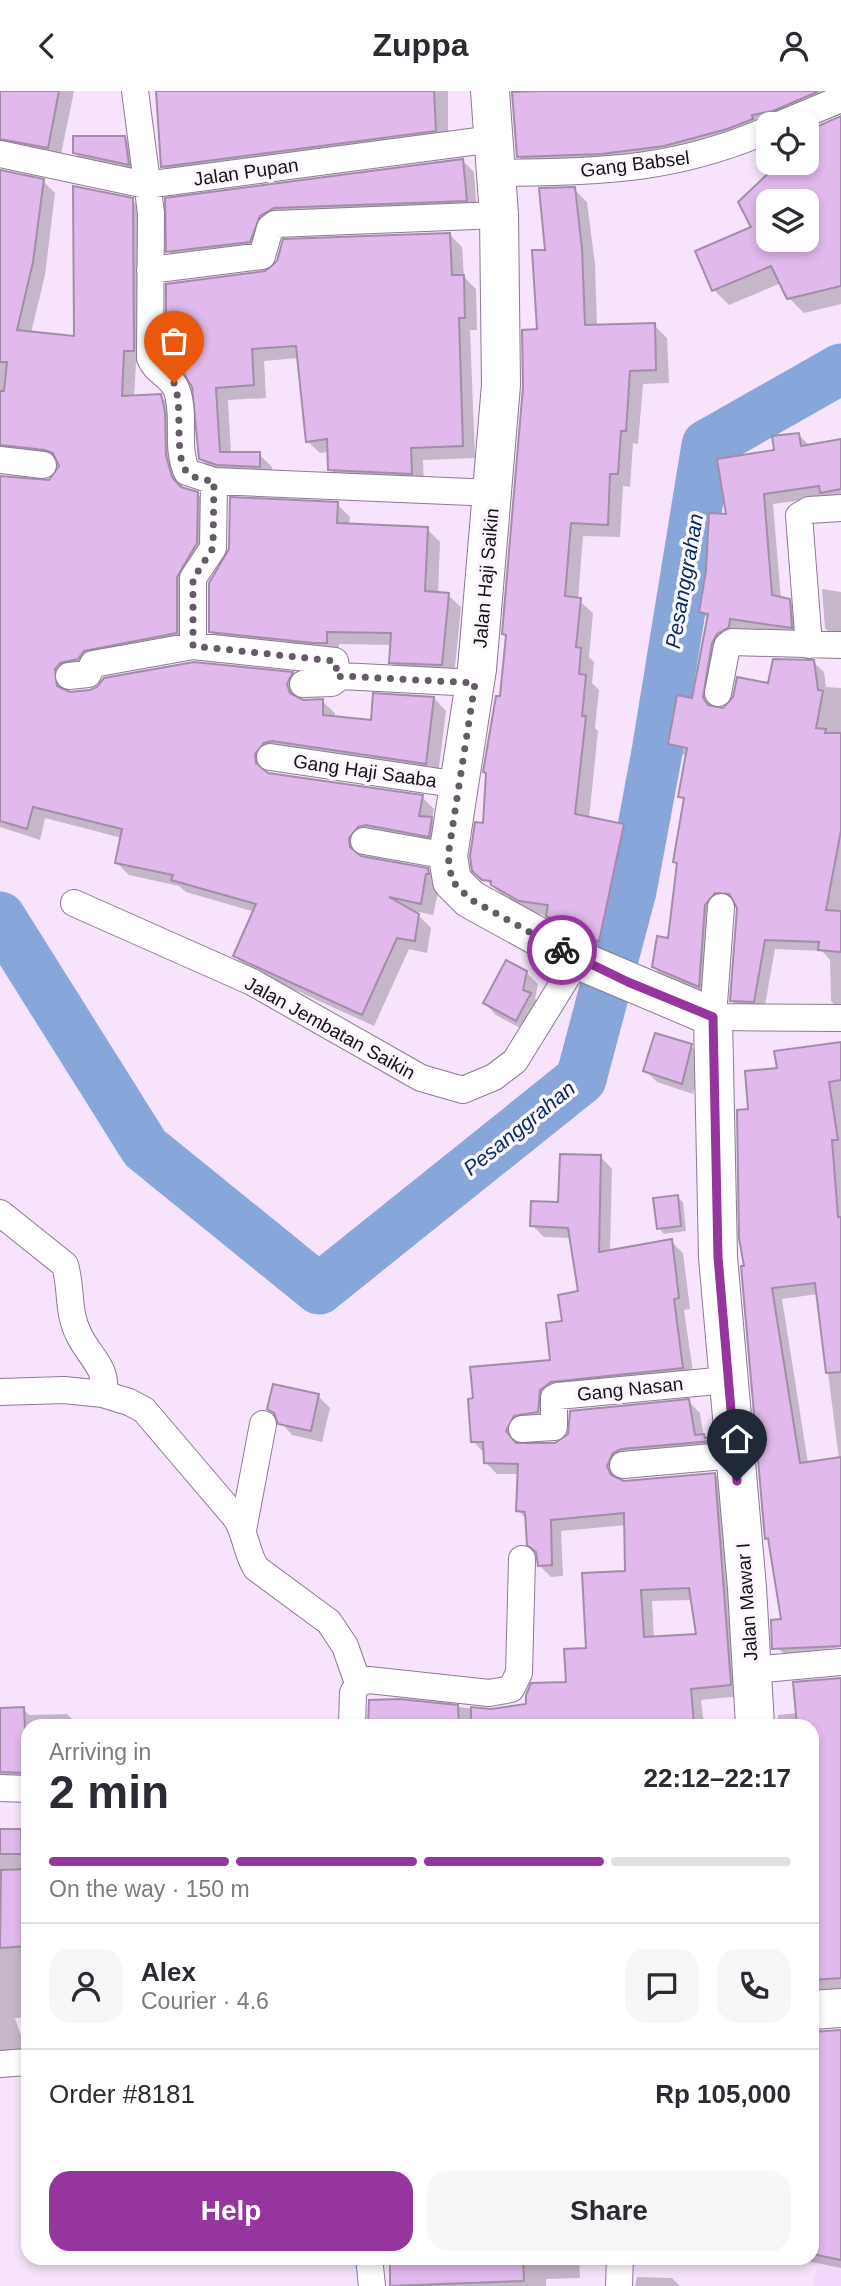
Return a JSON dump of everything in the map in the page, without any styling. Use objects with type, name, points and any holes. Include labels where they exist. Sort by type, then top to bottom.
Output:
[{"type":"street","points":[[135,91],[151,213],[150,358],[174,383],[178,394],[180,446],[187,472],[214,481],[494,493]]},
{"type":"street","name":"Jalan Haji Saikin","points":[[490,91],[499,215],[501,384],[494,493],[475,683],[448,856],[452,881],[470,899],[584,962],[713,1017]]},
{"type":"street","points":[[810,112],[841,99]]},
{"type":"street","name":"Gang Babsel","points":[[495,156],[607,171],[661,165],[703,155],[756,135]]},
{"type":"street","name":"Jalan Pupan","points":[[0,154],[146,185],[495,156]]},
{"type":"street","points":[[150,270],[262,256],[270,228],[275,224],[499,215]]},
{"type":"street","points":[[0,460],[43,465]]},
{"type":"street","points":[[194,644],[193,579],[213,548],[214,481]]},
{"type":"street","points":[[809,645],[799,516],[809,510],[841,507]]},
{"type":"street","points":[[718,693],[727,646],[732,642],[841,645]]},
{"type":"street","points":[[69,676],[88,674],[93,664],[194,644],[335,661],[338,678]]},
{"type":"street","points":[[303,684],[332,683],[341,676],[475,683]]},
{"type":"street","name":"Gang Haji Saaba","points":[[270,757],[460,785]]},
{"type":"street","points":[[364,841],[448,856]]},
{"type":"street","name":"Jalan Jembatan Saikin","points":[[74,903],[252,982],[421,1079],[463,1090],[494,1077],[514,1061],[584,962]]},
{"type":"street","points":[[721,908],[713,1017],[841,1018]]},
{"type":"street","name":"Jalan Mawar I","points":[[713,1017],[718,1257],[755,1719]]},
{"type":"street","points":[[0,1213],[65,1265],[70,1311],[79,1336],[104,1376],[103,1394]]},
{"type":"street","name":"Gang Nasan","points":[[522,1429],[554,1427],[554,1398],[558,1396],[727,1380]]},
{"type":"street","points":[[0,1392],[64,1390],[103,1394],[144,1411],[243,1530]]},
{"type":"street","points":[[264,1423],[243,1530],[249,1556],[256,1568],[329,1622],[338,1634],[358,1682],[353,1693],[352,1719]]},
{"type":"street","points":[[623,1465],[734,1455]]},
{"type":"street","points":[[358,1682],[369,1680],[489,1693],[511,1689],[519,1673],[523,1559]]},
{"type":"street","points":[[752,1670],[841,1662]]},
{"type":"street","points":[[0,1788],[21,1789]]},
{"type":"street","points":[[819,2010],[841,2008]]},
{"type":"street","points":[[0,2064],[21,2062]]},
{"type":"street","points":[[370,2265],[372,2286]]},
{"type":"street","points":[[619,2286],[620,2265]]},
{"type":"shaded area","points":[[819,2199],[841,2204],[841,2286],[813,2286],[817,2266],[812,2265],[819,2265]]},
{"type":"building","points":[[0,91],[59,91],[48,148],[0,139]]},
{"type":"building","points":[[156,91],[434,91],[436,131],[161,167]]},
{"type":"building","points":[[817,91],[773,111],[756,112],[752,115],[753,119],[727,129],[664,146],[601,154],[517,157],[512,92]]},
{"type":"building","points":[[841,116],[841,286],[787,299],[771,266],[712,291],[695,251],[751,227],[738,202],[766,175],[819,175],[819,126]]},
{"type":"building","points":[[73,136],[125,136],[129,165],[73,153]]},
{"type":"building","points":[[463,159],[467,201],[274,208],[260,216],[250,242],[166,252],[165,198]]},
{"type":"building","points":[[0,170],[44,179],[33,262],[17,330],[74,336],[73,186],[133,198],[134,351],[124,351],[122,396],[161,394],[165,412],[166,455],[172,477],[181,487],[198,492],[197,543],[177,577],[177,633],[84,651],[78,659],[60,663],[55,669],[57,686],[70,692],[90,690],[97,687],[104,678],[194,662],[293,672],[287,684],[290,693],[303,700],[323,699],[323,715],[371,720],[373,693],[434,697],[426,764],[272,741],[264,743],[255,754],[256,763],[268,773],[423,795],[419,816],[432,817],[429,837],[366,825],[358,827],[349,838],[350,847],[361,856],[428,868],[429,874],[426,874],[421,904],[389,897],[419,914],[415,941],[397,938],[362,1015],[233,956],[256,904],[171,880],[173,875],[115,863],[122,829],[33,807],[27,829],[0,821],[0,476],[49,480],[59,466],[53,453],[45,450],[0,445],[0,391],[4,391],[7,362],[0,362]]},
{"type":"building","points":[[575,187],[582,249],[585,325],[655,323],[656,370],[630,371],[626,431],[621,431],[618,474],[610,474],[608,525],[571,523],[565,596],[581,598],[576,647],[581,648],[579,674],[586,675],[582,716],[586,716],[575,814],[624,824],[599,941],[586,938],[546,916],[548,905],[519,901],[491,885],[491,881],[482,880],[472,871],[470,856],[475,822],[483,823],[486,773],[483,772],[496,696],[500,696],[506,635],[502,634],[523,387],[522,330],[537,329],[532,250],[545,250],[539,188]]},
{"type":"building","points":[[450,233],[452,275],[464,275],[465,318],[459,318],[463,446],[411,448],[412,474],[328,470],[327,439],[306,442],[296,346],[252,349],[254,385],[216,388],[220,452],[260,452],[260,467],[217,465],[199,459],[192,387],[181,369],[180,347],[166,348],[166,284],[265,271],[277,261],[283,239]]},
{"type":"building","points":[[799,433],[801,446],[841,439],[841,489],[820,493],[819,486],[764,494],[772,595],[790,599],[792,628],[730,619],[729,627],[717,634],[712,643],[703,697],[708,705],[723,708],[733,697],[737,677],[768,683],[773,659],[814,660],[818,690],[823,691],[816,728],[826,729],[825,733],[841,733],[841,830],[826,910],[841,911],[841,952],[818,950],[819,942],[765,940],[754,1002],[730,1001],[737,908],[729,894],[715,893],[705,905],[699,987],[652,967],[657,936],[668,938],[677,863],[673,862],[684,798],[678,797],[687,748],[668,744],[677,695],[692,698],[708,614],[699,612],[706,571],[709,513],[726,514],[717,459],[774,450],[772,436]]},
{"type":"building","points":[[230,497],[338,502],[337,523],[428,527],[425,591],[449,593],[442,665],[389,663],[391,633],[327,632],[327,643],[313,643],[209,632],[209,583],[229,549]]},
{"type":"building","points":[[506,960],[527,971],[523,990],[531,993],[516,1021],[483,1003]]},
{"type":"building","points":[[655,1033],[692,1044],[682,1084],[643,1071]]},
{"type":"building","points":[[841,1042],[841,1080],[829,1082],[838,1140],[832,1140],[838,1217],[841,1217],[841,1372],[826,1373],[815,1283],[772,1288],[800,1463],[841,1457],[841,1646],[772,1649],[771,1620],[781,1619],[768,1538],[765,1539],[741,1266],[744,1266],[739,1238],[737,1110],[748,1109],[745,1071],[777,1068],[774,1051]]},
{"type":"building","points":[[560,1154],[601,1155],[599,1252],[672,1239],[679,1298],[674,1299],[683,1368],[551,1382],[540,1390],[538,1412],[514,1416],[506,1431],[516,1443],[555,1443],[568,1434],[570,1411],[689,1399],[695,1435],[704,1434],[705,1438],[712,1437],[712,1441],[621,1449],[613,1453],[607,1466],[611,1475],[624,1481],[715,1473],[731,1685],[691,1689],[694,1719],[471,1719],[471,1707],[491,1709],[526,1704],[531,1683],[566,1682],[564,1649],[586,1648],[582,1573],[625,1571],[624,1513],[551,1520],[552,1565],[538,1566],[536,1552],[527,1545],[525,1512],[516,1511],[518,1464],[484,1463],[483,1442],[471,1442],[468,1399],[473,1398],[470,1367],[550,1360],[546,1323],[562,1321],[558,1295],[578,1291],[568,1228],[530,1226],[531,1201],[558,1202]],"holes":[[[689,1588],[696,1634],[644,1637],[641,1590]]]},
{"type":"building","points":[[678,1195],[681,1226],[657,1229],[653,1198]]},
{"type":"building","points":[[273,1384],[319,1394],[311,1431],[278,1424],[274,1413],[267,1409]]},
{"type":"building","points":[[841,1678],[841,1978],[819,1980],[819,1719],[796,1719],[793,1682]]},
{"type":"building","points":[[399,1699],[458,1705],[459,1719],[368,1719],[369,1700]]},
{"type":"building","points":[[24,1707],[25,1719],[21,1719],[21,1773],[0,1772],[0,1708]]},
{"type":"building","points":[[0,1829],[21,1829],[21,1854],[0,1854]]},
{"type":"building","points":[[21,1869],[21,1946],[0,1948],[1,1870]]},
{"type":"building","points":[[841,2030],[841,2260],[819,2255],[819,2032]]},
{"type":"building","points":[[390,2265],[523,2265],[524,2281],[390,2286]]},
{"type":"waterway","name":"Pesanggrahan","points":[[0,917],[145,1148],[319,1289],[581,1079],[631,891],[657,752],[707,445],[841,369]]},
{"type":"way so far","points":[[174,383],[181,406],[180,446],[183,463],[187,472],[194,477],[214,481],[213,548],[193,579],[193,646],[335,661],[338,678],[341,676],[475,683],[448,856],[452,881],[470,899],[562,950]]},
{"type":"route","points":[[562,950],[628,982],[713,1017],[718,1257],[737,1481]]}]
